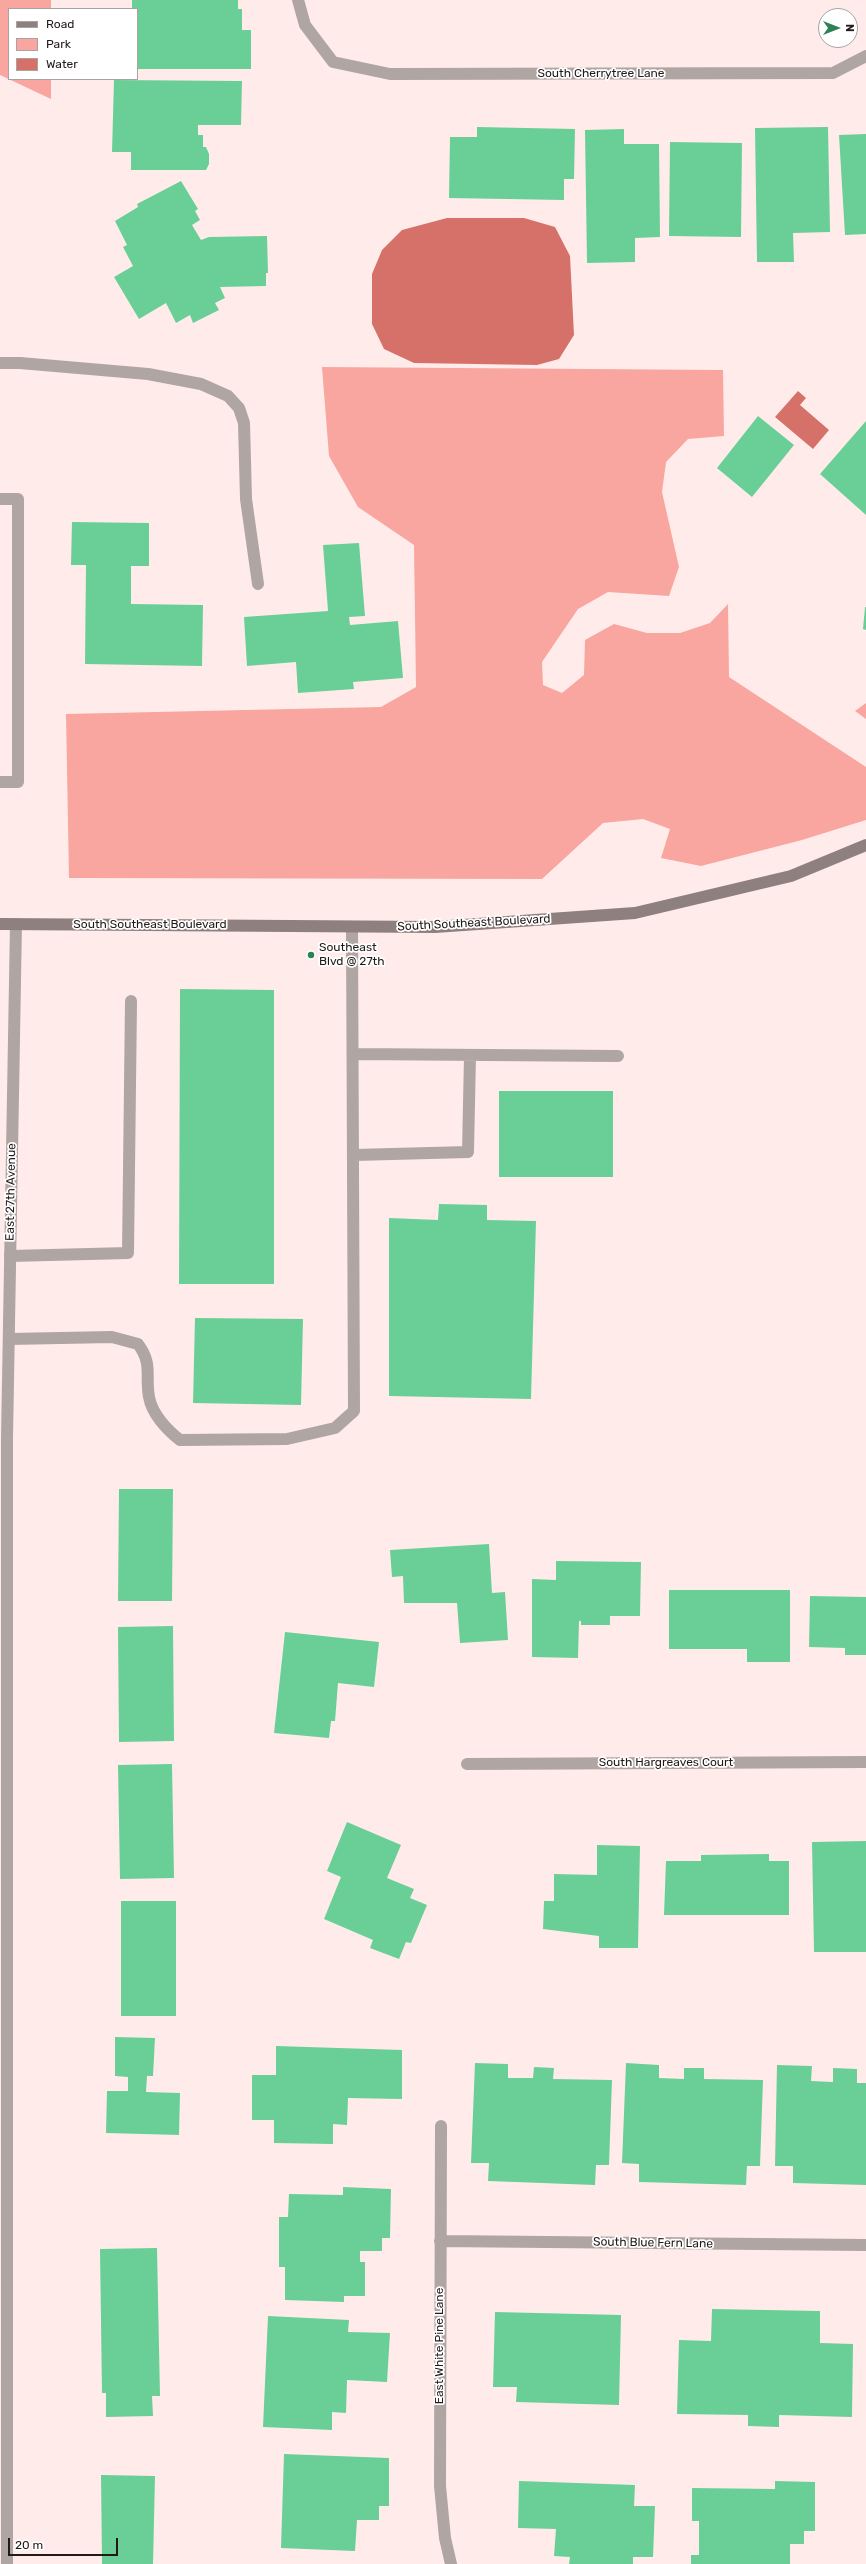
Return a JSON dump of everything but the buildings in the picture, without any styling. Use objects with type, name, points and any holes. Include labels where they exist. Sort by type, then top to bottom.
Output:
[{"type":"main road","name":"South Southeast Boulevard","points":[[0,924],[435,927],[635,913],[791,876],[866,845]]},
{"type":"street","name":"South Cherrytree Lane","points":[[298,0],[305,25],[333,62],[390,74],[833,73],[866,56]]},
{"type":"street","points":[[0,363],[20,363],[148,374],[201,384],[228,396],[239,408],[244,423],[246,498],[258,584]]},
{"type":"street","points":[[0,499],[18,499],[18,782],[0,782]]},
{"type":"street","name":"East 27th Avenue","points":[[7,2564],[3,1655],[16,924]]},
{"type":"street","points":[[8,1339],[112,1337],[138,1344],[147,1356],[149,1398],[166,1429],[180,1440],[287,1439],[335,1428],[354,1411],[352,927]]},
{"type":"street","points":[[10,1256],[128,1253],[131,1001]]},
{"type":"street","points":[[353,1054],[618,1056]]},
{"type":"street","points":[[354,1155],[468,1152],[470,1055]]},
{"type":"street","name":"South Hargreaves Court","points":[[467,1764],[866,1762]]},
{"type":"street","name":"East White Pine Lane","points":[[441,2126],[440,2486],[445,2538],[451,2564]]},
{"type":"street","name":"South Blue Fern Lane","points":[[440,2241],[866,2245]]},
{"type":"green space","points":[[0,0],[51,0],[51,8],[8,8],[8,79],[0,75]]},
{"type":"green space","points":[[11,80],[51,80],[51,99]]},
{"type":"green space","points":[[322,367],[723,370],[724,436],[688,439],[666,462],[662,492],[679,567],[669,596],[608,592],[578,609],[542,662],[543,685],[562,693],[584,675],[585,640],[614,624],[647,633],[680,633],[710,623],[728,604],[729,677],[866,767],[866,820],[802,840],[701,866],[661,858],[670,829],[643,819],[603,823],[542,879],[69,878],[66,714],[381,707],[416,687],[414,545],[358,507],[329,456]]},
{"type":"green space","points":[[866,703],[866,719],[855,711]]},
{"type":"water","points":[[447,218],[524,218],[555,227],[570,256],[574,335],[559,359],[537,365],[414,363],[384,349],[372,324],[372,274],[382,250],[402,230]]},
{"type":"water","points":[[798,391],[806,398],[800,405],[829,430],[813,449],[775,417]]},
{"type":"place","name":"Southeast Blvd @ 27th","points":[[311,955]]}]
